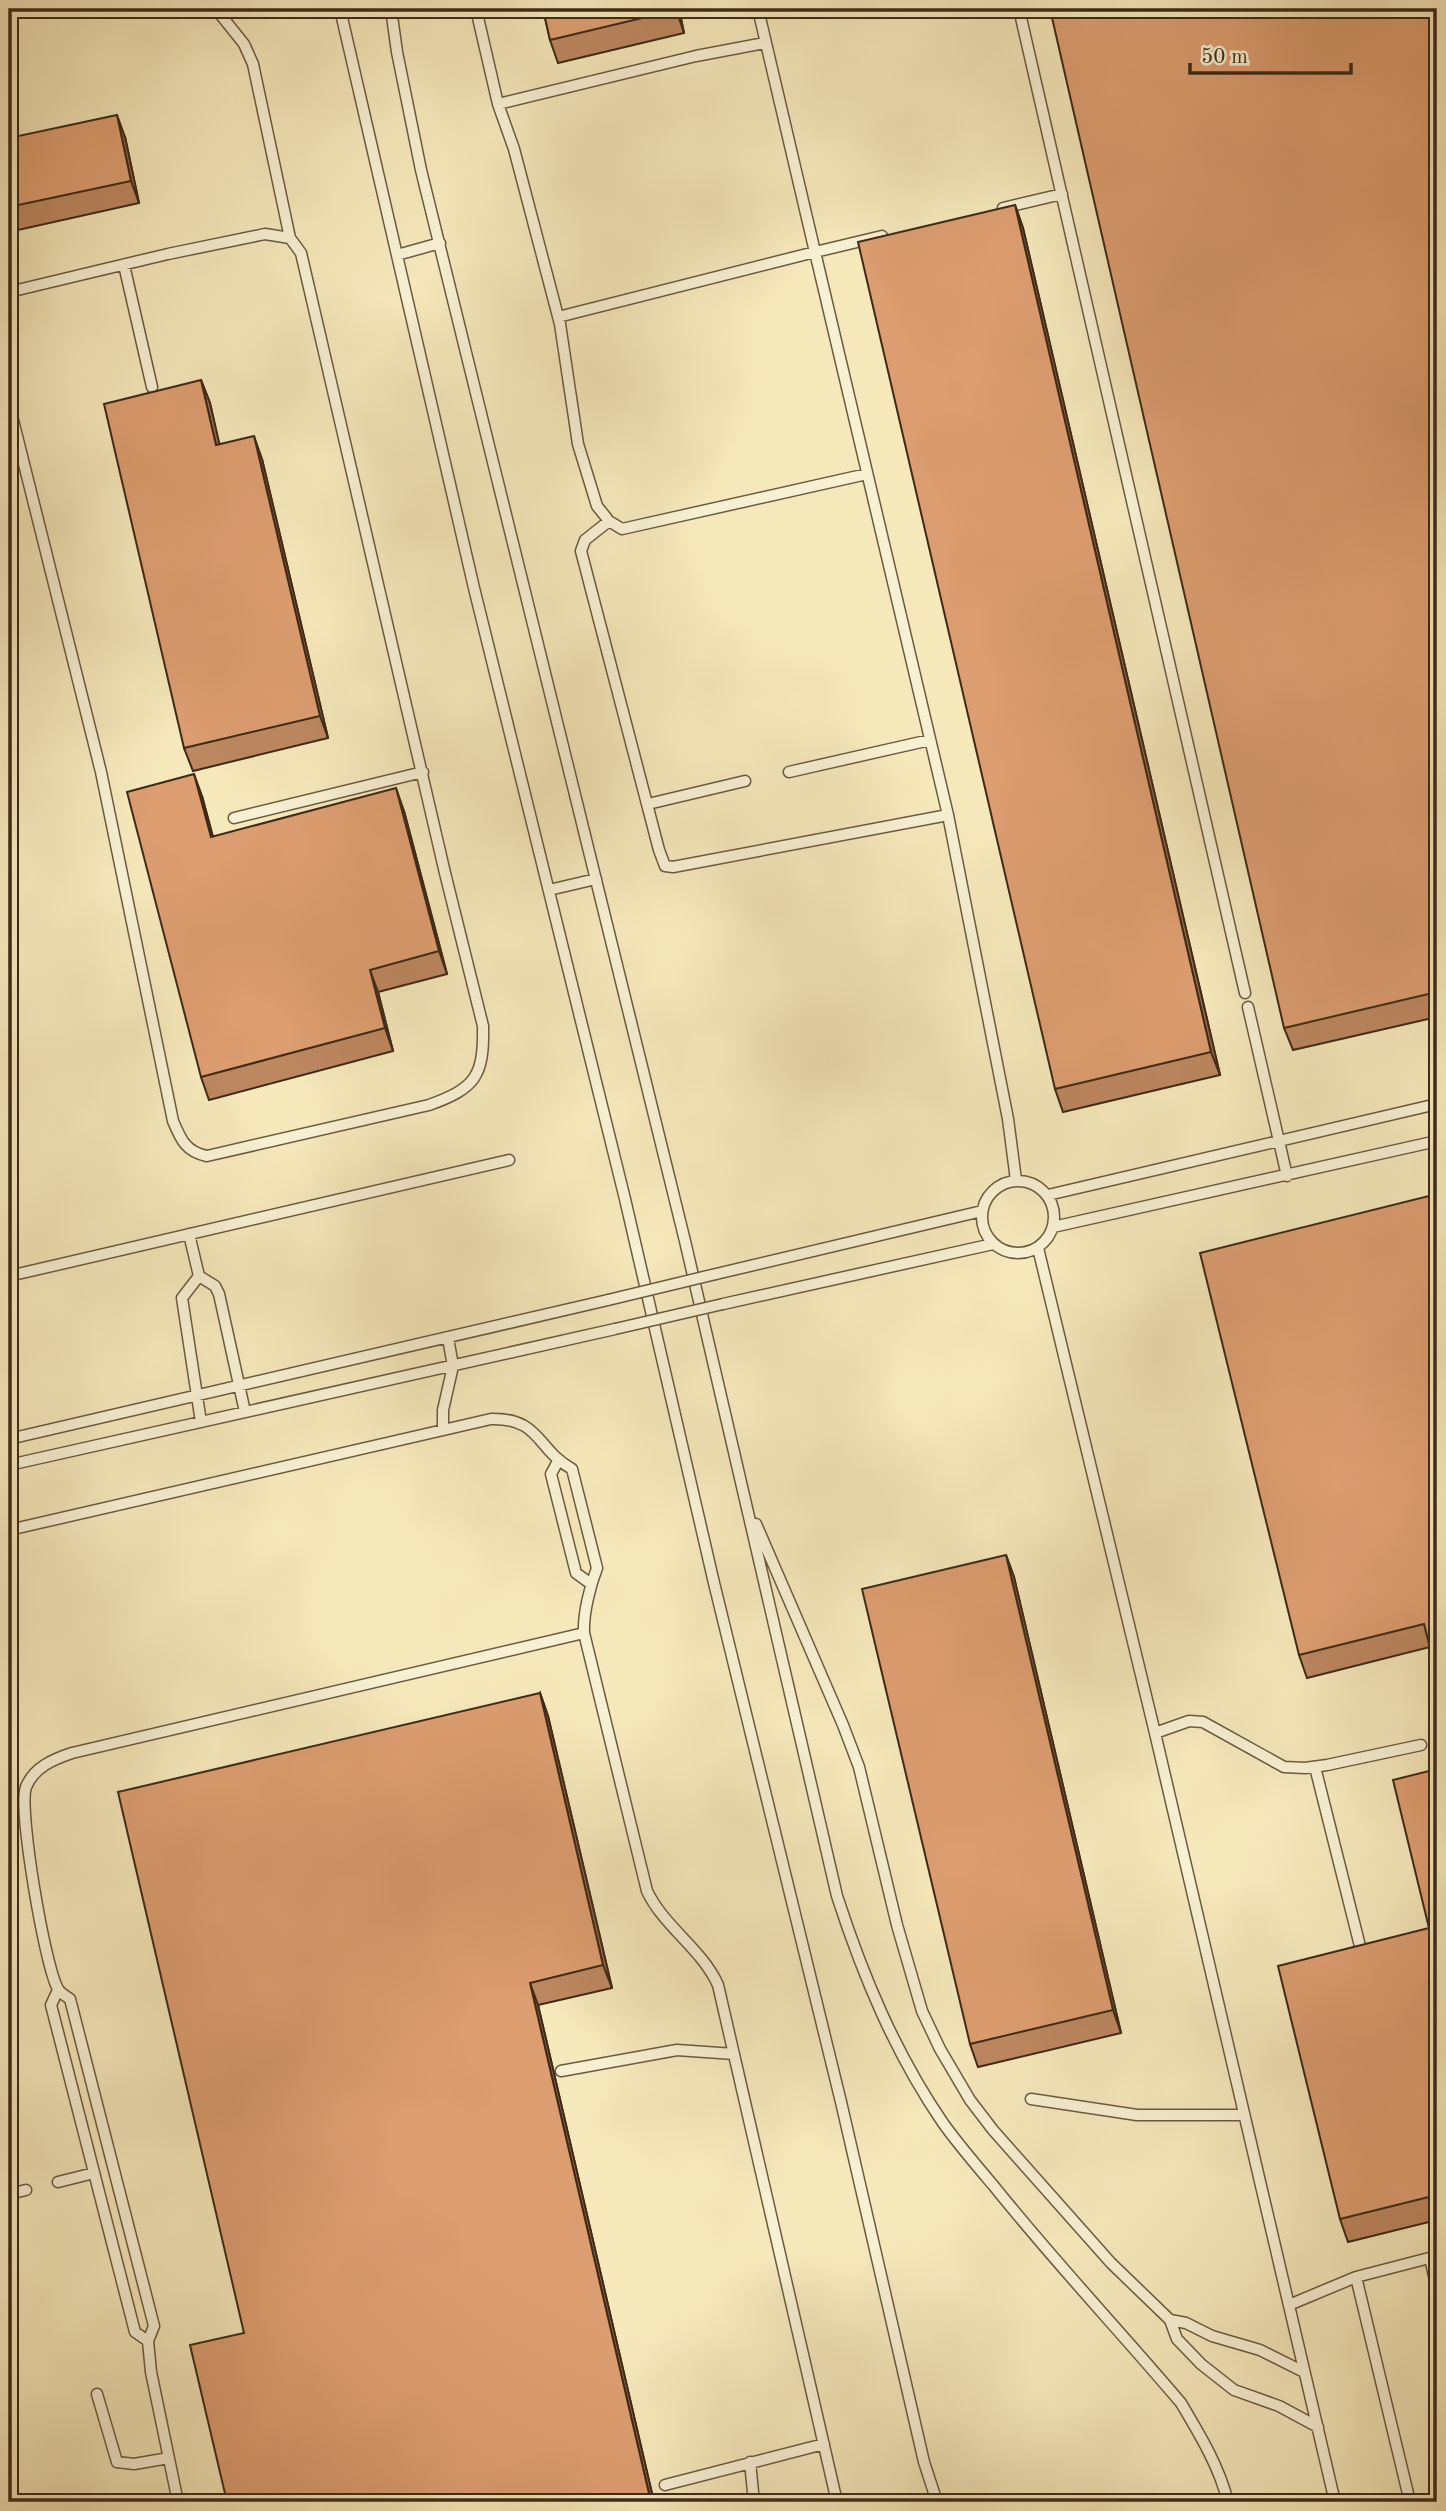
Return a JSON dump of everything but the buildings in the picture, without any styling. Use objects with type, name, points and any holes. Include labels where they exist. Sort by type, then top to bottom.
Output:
[{"type":"lane","points":[[9,404],[100,772],[173,1121],[187,1148],[207,1156],[429,1105],[468,1088],[478,1072],[484,1050],[483,1026],[410,725],[310,289],[301,253],[290,237],[253,64],[244,44],[216,9]]},
{"type":"lane","points":[[340,9],[474,588],[841,2102],[924,2462],[937,2502]]},
{"type":"lane","points":[[391,9],[416,144],[596,878],[838,1896],[868,1985],[894,2041],[943,2123],[1020,2220],[1181,2403],[1200,2434],[1223,2482],[1228,2502]]},
{"type":"lane","points":[[476,9],[498,104],[514,149],[558,317],[578,444],[597,506],[609,521],[622,529],[867,474]]},
{"type":"lane","points":[[758,9],[948,815],[1008,1119],[1016,1181]]},
{"type":"lane","points":[[1019,9],[1245,993]]},
{"type":"lane","points":[[498,104],[696,56],[765,43]]},
{"type":"lane","points":[[997,209],[1062,194]]},
{"type":"lane","points":[[9,292],[265,234],[290,237]]},
{"type":"lane","points":[[558,317],[893,234]]},
{"type":"lane","points":[[397,255],[440,243]]},
{"type":"lane","points":[[124,265],[152,387]]},
{"type":"lane","points":[[609,521],[585,540],[581,551],[662,862],[666,866],[673,867],[948,815]]},
{"type":"lane","points":[[789,772],[930,740]]},
{"type":"lane","points":[[234,818],[423,772]]},
{"type":"lane","points":[[648,804],[745,781]]},
{"type":"lane","points":[[549,890],[596,878]]},
{"type":"lane","points":[[1248,1007],[1287,1176]]},
{"type":"lane","points":[[1048,1195],[1437,1104]]},
{"type":"lane","points":[[1053,1227],[1437,1141]]},
{"type":"lane","points":[[9,1276],[509,1160]]},
{"type":"lane","points":[[1016,1181],[1028,1182],[1048,1195],[1053,1206],[1053,1227],[1047,1240],[1038,1248],[1015,1253],[993,1244],[982,1223],[982,1211],[986,1199],[994,1190],[1016,1181]]},
{"type":"lane","points":[[9,1439],[982,1211]]},
{"type":"lane","points":[[189,1234],[199,1276],[215,1286],[219,1294],[245,1412]]},
{"type":"lane","points":[[9,1465],[993,1244]]},
{"type":"lane","points":[[1038,1248],[1155,1732],[1335,2502]]},
{"type":"lane","points":[[199,1276],[182,1298],[201,1422]]},
{"type":"lane","points":[[443,1429],[443,1410],[453,1366],[448,1338]]},
{"type":"lane","points":[[9,1530],[491,1419],[511,1418],[529,1428],[558,1461],[572,1468],[597,1568],[591,1584],[584,1633],[647,1891],[653,1904],[711,1969],[719,1984],[838,2502]]},
{"type":"lane","points":[[558,1461],[551,1474],[576,1573],[591,1584]]},
{"type":"lane","points":[[747,1506],[859,1767],[913,1986],[940,2049],[970,2100],[993,2130],[1111,2263],[1170,2320],[1177,2339],[1216,2377],[1234,2390],[1279,2406],[1318,2427]]},
{"type":"lane","points":[[178,2502],[151,2372],[148,2341],[154,2326],[70,1999],[58,1990],[42,1936],[27,1844],[26,1788],[49,1761],[72,1753],[584,1633]]},
{"type":"lane","points":[[1155,1732],[1189,1720],[1203,1722],[1284,1767],[1315,1767],[1421,1745]]},
{"type":"lane","points":[[1315,1767],[1362,1954]]},
{"type":"lane","points":[[58,1990],[51,2005],[94,2173],[135,2332],[148,2341]]},
{"type":"lane","points":[[561,2071],[677,2050],[734,2054]]},
{"type":"lane","points":[[1031,2099],[1137,2115],[1244,2115]]},
{"type":"lane","points":[[58,2182],[94,2173]]},
{"type":"lane","points":[[9,2194],[26,2190]]},
{"type":"lane","points":[[1289,2305],[1356,2277],[1434,2257],[1437,2289]]},
{"type":"lane","points":[[1356,2277],[1410,2502]]},
{"type":"lane","points":[[1170,2320],[1186,2323],[1212,2336],[1260,2350],[1304,2372]]},
{"type":"lane","points":[[97,2394],[117,2462],[134,2464],[169,2458]]},
{"type":"lane","points":[[665,2485],[824,2444]]},
{"type":"lane","points":[[750,2462],[754,2502]]}]
